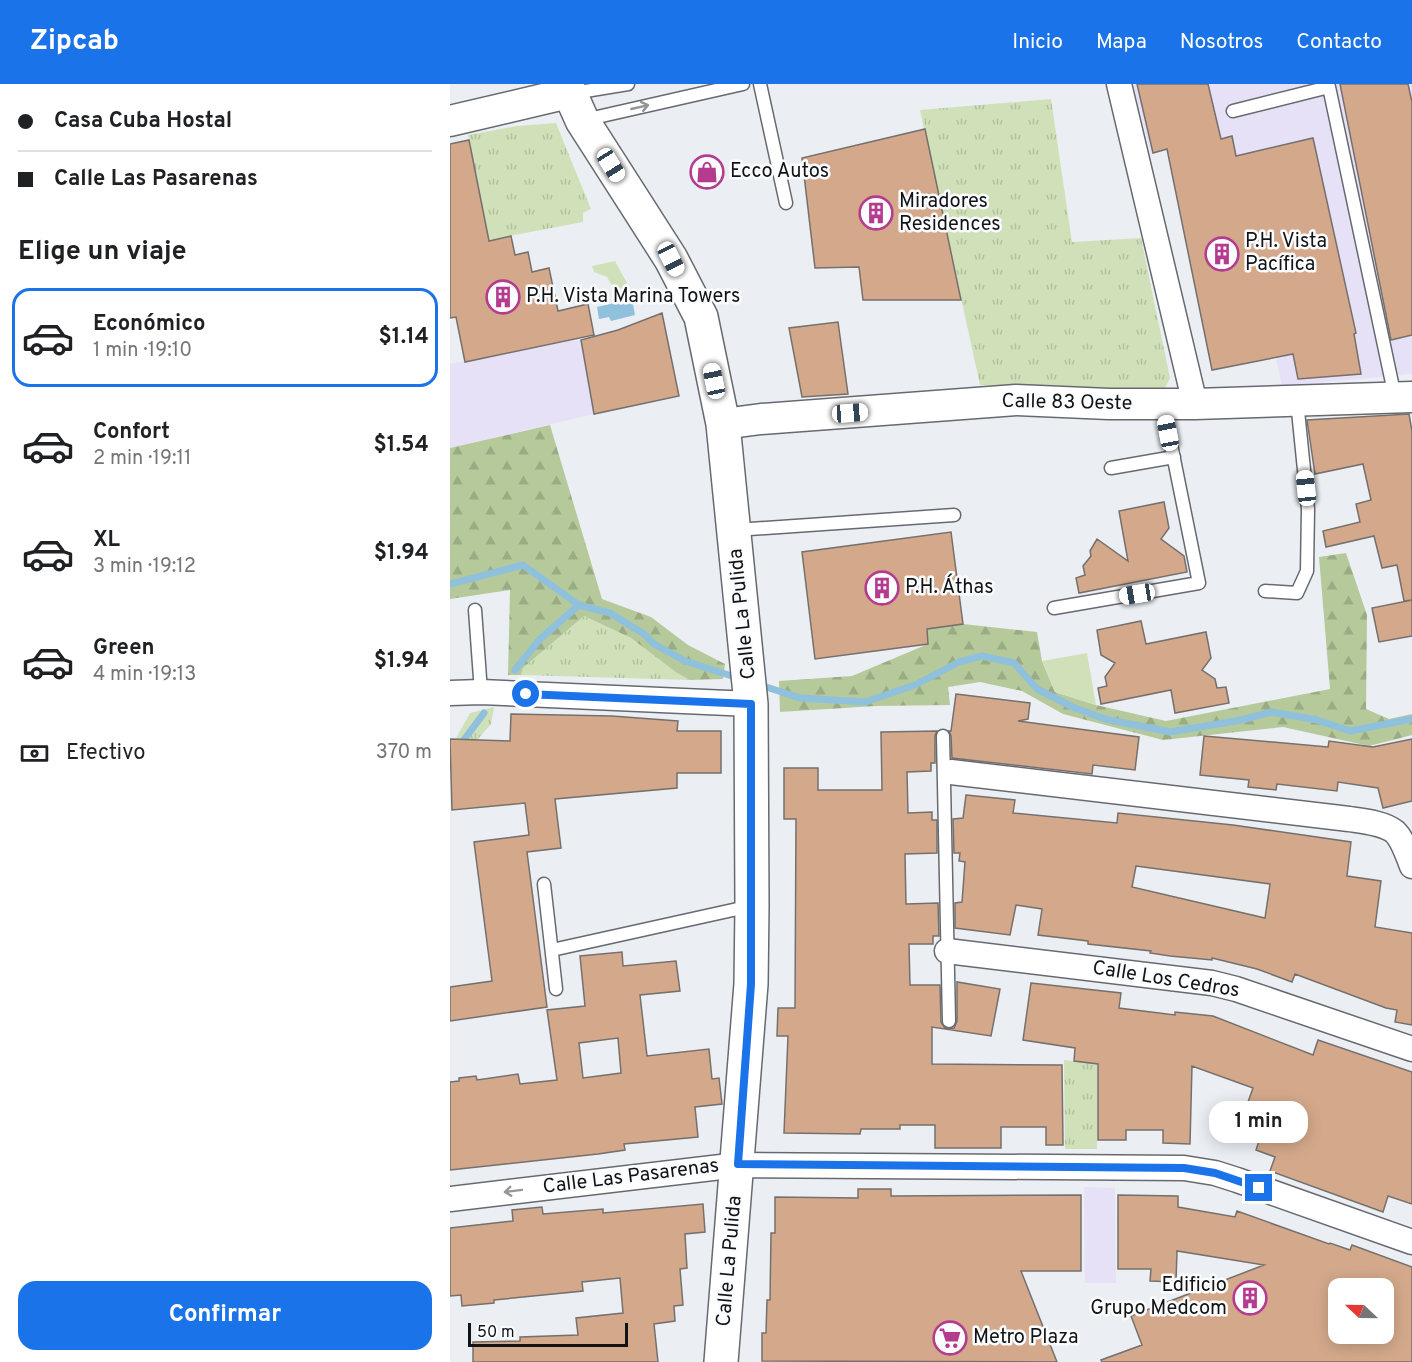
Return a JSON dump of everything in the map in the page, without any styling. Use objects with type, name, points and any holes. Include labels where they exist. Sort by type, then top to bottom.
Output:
[{"type":"main road","name":"Calle La Pulida","points":[[573,99],[671,259],[701,317],[723,424],[751,704],[752,906],[751,984],[721,1362]]},
{"type":"street","points":[[1119,84],[1195,404]]},
{"type":"street","points":[[450,121],[573,99]]},
{"type":"street","name":"Calle 83 Oeste","points":[[723,424],[761,419],[1016,400],[1195,404],[1404,398]]},
{"type":"street","points":[[450,693],[481,692],[751,704]]},
{"type":"street","points":[[947,772],[1349,819],[1375,824],[1395,832],[1412,866]]},
{"type":"street","name":"Calle Los Cedros","points":[[947,951],[1212,983],[1236,989],[1412,1049]]},
{"type":"street","name":"Calle Las Pasarenas","points":[[450,1199],[738,1164],[1184,1168],[1215,1173],[1237,1180],[1412,1242]]},
{"type":"lane","points":[[573,99],[628,84]]},
{"type":"lane","points":[[573,99],[743,84]]},
{"type":"lane","points":[[760,84],[786,203]]},
{"type":"lane","points":[[1233,111],[1329,87],[1404,398]]},
{"type":"lane","points":[[1265,591],[1297,593],[1307,571],[1308,509],[1297,401]]},
{"type":"lane","points":[[1054,608],[1198,583],[1163,404]]},
{"type":"lane","points":[[1111,468],[1174,457]]},
{"type":"lane","points":[[734,530],[954,515]]},
{"type":"lane","points":[[475,610],[481,692]]},
{"type":"lane","points":[[943,736],[947,772],[949,1021]]},
{"type":"lane","points":[[544,884],[556,989]]},
{"type":"lane","points":[[552,950],[752,906]]},
{"type":"shaded area","points":[[1133,84],[1412,84],[1412,374],[1282,386],[1231,137],[1151,154]]},
{"type":"shaded area","points":[[581,340],[594,414],[450,448],[450,364],[564,341]]},
{"type":"shaded area","points":[[1084,1187],[1115,1188],[1116,1283],[1085,1283]]},
{"type":"green space","points":[[1051,99],[1072,242],[1141,238],[1170,378],[1165,388],[1149,392],[1122,393],[980,385],[920,110]]},
{"type":"green space","points":[[556,123],[591,209],[583,213],[583,222],[489,240],[468,135],[517,126]]},
{"type":"green space","points":[[615,261],[627,283],[620,289],[611,284],[607,277],[594,272],[592,266]]},
{"type":"green space","points":[[550,425],[602,599],[651,617],[688,645],[725,664],[723,679],[690,680],[677,673],[631,638],[584,616],[523,668],[521,675],[508,675],[510,590],[450,599],[450,448]]},
{"type":"green space","points":[[1346,553],[1367,615],[1366,709],[1389,719],[1412,714],[1412,735],[1369,746],[1283,727],[1163,740],[1063,714],[1022,691],[980,682],[948,687],[950,705],[876,706],[780,712],[779,681],[852,676],[928,644],[927,629],[963,624],[1037,632],[1042,661],[1055,692],[1096,705],[1166,721],[1330,689],[1319,557]]},
{"type":"green space","points":[[584,616],[631,638],[677,673],[690,680],[521,675],[523,668]]},
{"type":"green space","points":[[1087,653],[1096,705],[1055,692],[1042,661]]},
{"type":"green space","points":[[494,707],[491,724],[459,761],[450,762],[450,749],[470,713]]},
{"type":"green space","points":[[1064,1060],[1097,1064],[1097,1149],[1065,1149]]},
{"type":"water","points":[[632,299],[635,315],[611,321],[609,317],[599,319],[597,307]]},
{"type":"building","points":[[1137,84],[1208,84],[1221,139],[1232,136],[1236,156],[1313,138],[1356,333],[1354,334],[1361,374],[1298,379],[1293,354],[1212,370],[1167,149],[1153,153]]},
{"type":"building","points":[[1340,84],[1408,84],[1412,102],[1412,335],[1391,340]]},
{"type":"building","name":"Miradores Residences","points":[[925,129],[961,300],[863,300],[859,267],[815,268],[802,158]]},
{"type":"building","name":"P.H. Vista Marina Towers","points":[[469,140],[489,241],[511,236],[515,255],[528,252],[532,272],[549,268],[558,311],[588,304],[594,335],[465,362],[456,317],[450,318],[450,144]]},
{"type":"building","points":[[662,313],[679,396],[594,414],[581,340],[618,330]]},
{"type":"building","points":[[838,322],[848,394],[802,397],[789,328]]},
{"type":"building","points":[[1409,414],[1412,431],[1412,600],[1404,601],[1397,565],[1382,568],[1374,536],[1326,547],[1323,531],[1360,522],[1356,504],[1371,500],[1363,464],[1315,474],[1307,420]]},
{"type":"building","points":[[1164,502],[1169,528],[1161,539],[1184,556],[1187,572],[1079,593],[1076,578],[1085,575],[1083,566],[1091,556],[1090,551],[1097,539],[1128,561],[1119,511]]},
{"type":"building","name":"P.H. Áthas","points":[[951,532],[963,624],[927,629],[928,644],[815,659],[802,552]]},
{"type":"building","points":[[1412,600],[1412,636],[1379,642],[1372,608]]},
{"type":"building","points":[[1141,621],[1146,644],[1206,632],[1211,658],[1202,670],[1215,679],[1217,688],[1226,687],[1229,703],[1175,713],[1171,690],[1101,704],[1098,688],[1107,686],[1105,677],[1115,663],[1101,655],[1097,630]]},
{"type":"building","points":[[956,694],[1030,703],[1028,719],[1018,721],[1139,737],[1135,770],[1093,765],[1092,774],[952,758],[949,731],[951,731]]},
{"type":"building","points":[[511,714],[612,716],[678,721],[677,731],[721,731],[721,773],[677,773],[677,788],[555,799],[561,848],[527,852],[547,1007],[450,1021],[450,987],[492,981],[474,842],[529,835],[525,803],[452,810],[450,739],[510,741]]},
{"type":"building","points":[[937,731],[935,763],[931,763],[931,771],[907,772],[908,813],[932,812],[932,820],[937,820],[937,853],[905,854],[906,904],[938,903],[939,936],[933,936],[933,944],[909,944],[910,985],[940,985],[941,1022],[945,1028],[949,1029],[954,1028],[957,1021],[957,982],[1000,989],[991,1036],[932,1027],[932,1064],[1062,1065],[1063,1145],[1046,1145],[1046,1127],[1001,1127],[1001,1148],[935,1148],[935,1125],[900,1125],[900,1129],[861,1129],[860,1134],[784,1133],[788,1036],[777,1036],[778,1008],[795,1008],[796,819],[784,819],[784,768],[818,768],[818,790],[882,790],[881,732]]},
{"type":"building","points":[[1204,736],[1328,747],[1329,741],[1373,747],[1412,739],[1412,801],[1383,808],[1378,788],[1338,782],[1337,791],[1277,784],[1276,790],[1248,787],[1249,780],[1200,775]]},
{"type":"building","points":[[966,795],[1015,800],[1013,813],[1117,823],[1118,813],[1233,825],[1351,842],[1347,876],[1381,881],[1375,927],[1412,933],[1412,1025],[1395,1022],[1397,1010],[1295,974],[1292,982],[1257,969],[1212,958],[1212,960],[1170,956],[1150,953],[1151,951],[1088,944],[1088,941],[1038,935],[1042,909],[1016,905],[1010,935],[955,928],[955,903],[962,902],[965,862],[959,861],[960,853],[954,853],[953,819],[963,818]],"holes":[[[1136,866],[1270,884],[1265,918],[1132,887]]]},
{"type":"building","points":[[622,952],[623,966],[676,961],[680,991],[640,995],[647,1056],[709,1049],[712,1079],[719,1078],[722,1104],[695,1107],[698,1137],[624,1144],[625,1150],[598,1154],[450,1170],[450,1082],[459,1081],[459,1078],[476,1076],[477,1080],[518,1074],[520,1084],[557,1080],[547,1010],[585,1006],[580,956]],"holes":[[[618,1038],[621,1073],[583,1078],[579,1043]]]},
{"type":"building","points":[[1031,983],[1121,993],[1119,1008],[1175,1015],[1175,1012],[1213,1016],[1313,1055],[1318,1040],[1412,1072],[1412,1204],[1388,1196],[1383,1212],[1270,1171],[1275,1157],[1256,1150],[1259,1141],[1237,1133],[1253,1088],[1192,1066],[1190,1144],[1163,1143],[1163,1130],[1126,1130],[1126,1140],[1098,1140],[1098,1064],[1074,1061],[1075,1048],[1023,1040]]},
{"type":"building","points":[[858,1189],[891,1189],[891,1196],[1081,1195],[1081,1271],[1021,1271],[1057,1362],[762,1361],[762,1333],[766,1333],[767,1300],[770,1300],[771,1233],[775,1233],[775,1197],[858,1198]]},
{"type":"building","points":[[1118,1195],[1178,1196],[1178,1207],[1235,1217],[1237,1211],[1329,1244],[1350,1250],[1352,1245],[1412,1267],[1412,1362],[1102,1362],[1101,1360],[1142,1345],[1131,1316],[1264,1265],[1177,1251],[1176,1282],[1150,1281],[1151,1269],[1118,1269]]},
{"type":"building","points":[[703,1204],[705,1232],[685,1234],[687,1268],[680,1269],[683,1305],[674,1306],[675,1321],[654,1324],[658,1362],[473,1362],[473,1342],[520,1341],[520,1337],[578,1335],[576,1318],[623,1313],[620,1278],[582,1282],[583,1291],[494,1300],[494,1303],[462,1306],[461,1295],[450,1296],[450,1228],[513,1221],[512,1210],[542,1207],[543,1214],[603,1209],[603,1213]]},
{"type":"waterway","points":[[450,584],[523,565],[579,605],[610,613],[644,634],[654,644],[685,661],[738,678]]},
{"type":"waterway","points":[[515,670],[540,639],[579,605]]},
{"type":"waterway","points":[[757,684],[800,698],[865,702],[915,685],[959,662],[982,656],[1014,663],[1037,689],[1075,708],[1105,719],[1170,732],[1241,720],[1272,712],[1317,720],[1350,731],[1412,719]]},
{"type":"waterway","points":[[450,756],[484,713]]},
{"type":"place","name":"Ecco Autos","points":[[707,172]]},
{"type":"place","name":"Miradores Residences","points":[[876,213]]},
{"type":"place","name":"P.H. Vista Pacífica","points":[[1222,254]]},
{"type":"place","name":"P.H. Vista Marina Towers","points":[[503,297]]},
{"type":"place","name":"P.H. Áthas","points":[[882,588]]},
{"type":"place","name":"Edificio Grupo Medcom","points":[[1250,1298]]},
{"type":"place","name":"Metro Plaza","points":[[950,1338]]},
{"type":"route","points":[[526,694],[751,704],[751,984],[738,1164],[1184,1168],[1215,1173],[1259,1188]]}]
